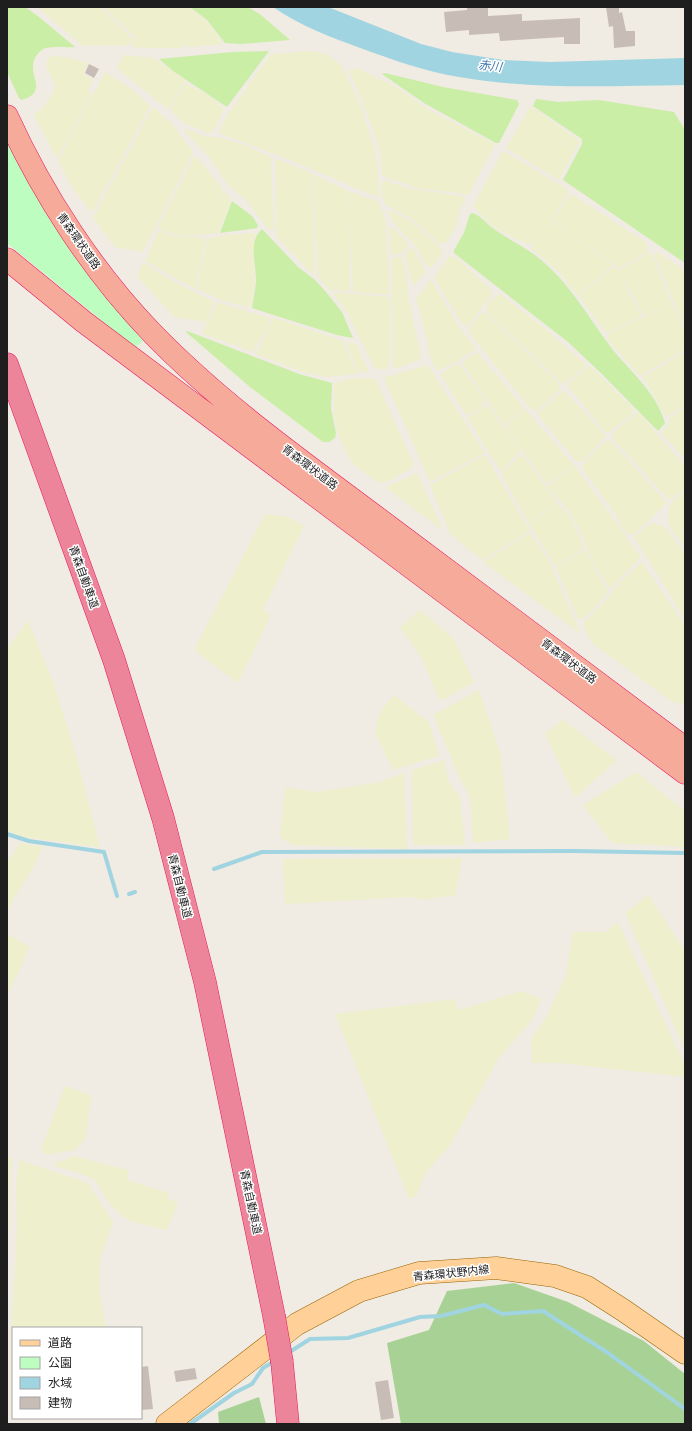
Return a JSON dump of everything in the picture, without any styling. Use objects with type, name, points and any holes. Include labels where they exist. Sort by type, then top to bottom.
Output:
[{"type":"highway","name":"青森環状道路","points":[[7,116],[46,190],[88,255],[152,333],[188,368],[270,437],[685,748]]},
{"type":"highway","name":"青森環状道路","points":[[7,259],[84,322],[685,773]]},
{"type":"highway","name":"青森自動車道","points":[[7,364],[114,660],[163,818],[205,982],[274,1316],[282,1362],[288,1424]]},
{"type":"main road","name":"青森環状野内線","points":[[168,1424],[297,1324],[359,1292],[420,1273],[496,1268],[555,1276],[587,1287],[685,1353]]},
{"type":"green space","points":[[7,7],[25,7],[75,47],[50,47],[40,51],[34,61],[33,68],[36,87],[35,92],[21,100],[7,72]]},
{"type":"green space","points":[[37,7],[100,7],[134,40],[129,45],[83,46]]},
{"type":"green space","points":[[103,7],[145,7],[183,44],[181,48],[132,47],[135,37]]},
{"type":"green space","points":[[146,7],[189,7],[209,24],[223,44],[186,47]]},
{"type":"green space","points":[[190,7],[248,7],[261,15],[290,40],[242,44],[225,43],[207,20]]},
{"type":"green space","points":[[269,51],[227,107],[173,71],[159,59],[233,52]]},
{"type":"green space","points":[[312,51],[326,54],[341,65],[360,104],[375,150],[378,168],[379,198],[290,160],[219,133],[224,120],[271,54]]},
{"type":"green space","points":[[125,55],[154,58],[185,80],[170,107],[166,108],[117,68]]},
{"type":"green space","points":[[52,56],[66,57],[88,63],[83,74],[93,80],[88,91],[92,94],[57,159],[33,114],[43,108],[54,92],[55,86],[46,66],[48,58]]},
{"type":"green space","points":[[358,68],[398,88],[429,110],[495,144],[468,196],[461,193],[421,189],[385,177],[382,174],[381,156],[376,138],[357,88],[348,71]]},
{"type":"green space","points":[[105,72],[133,90],[150,106],[92,213],[72,187],[58,161]]},
{"type":"green space","points":[[385,73],[443,87],[517,100],[519,104],[499,143],[496,143],[424,103],[382,74]]},
{"type":"green space","points":[[185,83],[211,97],[224,109],[213,132],[208,133],[184,123],[170,110]]},
{"type":"green space","points":[[536,99],[559,102],[599,100],[674,112],[685,130],[685,263],[563,180],[582,144],[582,139],[533,106]]},
{"type":"green space","points":[[531,106],[580,141],[559,180],[506,148]]},
{"type":"green space","points":[[152,108],[154,108],[171,123],[193,152],[143,252],[115,247],[93,218]]},
{"type":"green space","points":[[186,129],[207,137],[218,137],[239,143],[271,157],[274,230],[268,229],[246,200],[229,186],[208,156],[185,131]]},
{"type":"green space","points":[[7,141],[48,211],[143,341],[135,348],[7,243]]},
{"type":"green space","points":[[503,151],[564,187],[569,192],[552,219],[530,245],[491,225],[473,206]]},
{"type":"green space","points":[[195,155],[223,189],[212,216],[223,191],[232,199],[218,233],[185,236],[162,231],[158,227]]},
{"type":"green space","points":[[275,158],[312,173],[315,274],[308,270],[277,237]]},
{"type":"green space","points":[[313,174],[348,191],[350,223],[350,291],[330,290],[318,277]]},
{"type":"green space","points":[[384,180],[411,189],[463,196],[465,200],[460,208],[456,226],[446,243],[440,244],[415,221],[385,204],[381,194],[381,185]]},
{"type":"green space","points":[[351,192],[379,202],[386,221],[389,295],[353,292],[349,193]]},
{"type":"green space","points":[[571,194],[644,241],[647,244],[647,252],[619,268],[564,229],[553,219]]},
{"type":"green space","points":[[232,201],[252,216],[258,225],[257,228],[220,233]]},
{"type":"green space","points":[[390,210],[413,222],[439,246],[442,250],[440,257],[433,265],[430,267],[425,264],[417,248],[394,223],[387,211]]},
{"type":"green space","points":[[473,213],[494,229],[535,255],[550,268],[568,288],[607,342],[655,400],[665,423],[658,431],[568,342],[454,253],[454,250],[464,233],[470,214]]},
{"type":"green space","points":[[551,220],[613,265],[578,296],[560,273],[532,249],[533,243]]},
{"type":"green space","points":[[389,227],[394,228],[409,245],[403,252],[391,256]]},
{"type":"green space","points":[[262,229],[298,267],[315,280],[326,292],[342,312],[353,338],[337,335],[252,308],[256,283],[254,247],[257,235]]},
{"type":"green space","points":[[159,231],[174,236],[204,238],[205,240],[195,289],[145,261]]},
{"type":"green space","points":[[256,233],[254,239],[253,258],[255,283],[250,308],[221,300],[197,289],[207,239],[227,235]]},
{"type":"green space","points":[[413,248],[426,272],[413,286],[404,254]]},
{"type":"green space","points":[[651,252],[672,304],[646,315],[643,314],[622,275],[629,293],[642,316],[612,331],[605,332],[580,296],[613,267],[619,270]]},
{"type":"green space","points":[[658,252],[685,271],[685,329],[654,254]]},
{"type":"green space","points":[[401,256],[407,277],[408,297],[421,356],[420,360],[394,368],[391,261],[392,258]]},
{"type":"green space","points":[[450,256],[458,259],[493,293],[468,326],[462,324],[435,279],[438,271]]},
{"type":"green space","points":[[144,263],[178,284],[213,301],[214,302],[206,322],[174,317],[137,276],[142,264]]},
{"type":"green space","points":[[431,280],[460,328],[476,349],[454,363],[437,371],[430,357],[416,298]]},
{"type":"green space","points":[[333,292],[390,297],[390,357],[388,369],[375,369],[345,309]]},
{"type":"green space","points":[[500,294],[542,326],[586,365],[564,384],[562,383],[486,312],[490,301]]},
{"type":"green space","points":[[217,302],[270,318],[268,327],[253,352],[202,333]]},
{"type":"green space","points":[[670,305],[673,305],[685,332],[685,350],[640,376],[607,339],[607,337],[609,333]]},
{"type":"green space","points":[[481,313],[485,313],[558,382],[560,389],[536,412],[529,407],[469,333],[470,328]]},
{"type":"green space","points":[[275,318],[343,341],[357,374],[326,377],[306,373],[256,354],[273,319]]},
{"type":"green space","points":[[187,331],[299,374],[332,383],[331,409],[336,433],[335,438],[329,442],[323,442],[250,387],[186,332]]},
{"type":"green space","points":[[346,342],[356,344],[369,372],[358,372]]},
{"type":"green space","points":[[477,352],[524,408],[505,425],[495,413],[462,362]]},
{"type":"green space","points":[[685,352],[685,405],[666,417],[643,377]]},
{"type":"green space","points":[[459,363],[485,400],[479,409],[466,415],[440,374]]},
{"type":"green space","points":[[428,365],[485,453],[430,482],[385,381],[386,377]]},
{"type":"green space","points":[[589,365],[634,409],[631,415],[608,433],[604,431],[567,385]]},
{"type":"green space","points":[[374,378],[376,380],[413,462],[413,467],[391,480],[379,483],[354,465],[348,456],[338,434],[334,416],[334,384],[344,380]]},
{"type":"green space","points":[[564,390],[606,436],[582,462],[576,461],[538,415],[539,412]]},
{"type":"green space","points":[[487,405],[521,450],[501,472],[468,419],[468,417]]},
{"type":"green space","points":[[685,406],[685,459],[661,433],[670,423],[669,419]]},
{"type":"green space","points":[[525,409],[574,466],[547,484],[505,427]]},
{"type":"green space","points":[[636,413],[639,413],[685,466],[685,489],[669,500],[613,439],[612,434]]},
{"type":"green space","points":[[606,441],[611,441],[667,503],[634,534],[629,535],[622,528],[617,516],[581,467]]},
{"type":"green space","points":[[522,454],[557,502],[529,523],[501,474]]},
{"type":"green space","points":[[486,456],[530,531],[482,560],[450,534],[430,485],[481,457]]},
{"type":"green space","points":[[575,466],[641,557],[610,589],[594,564],[581,532],[568,510],[547,486]]},
{"type":"green space","points":[[417,473],[442,527],[440,528],[386,488]]},
{"type":"green space","points":[[685,491],[685,546],[672,531],[668,522],[669,507],[673,501]]},
{"type":"green space","points":[[557,503],[569,515],[585,547],[556,567],[529,524]]},
{"type":"green space","points":[[265,514],[289,517],[304,526],[263,610],[271,615],[238,683],[194,650]]},
{"type":"green space","points":[[651,523],[664,526],[685,553],[685,619],[634,537]]},
{"type":"green space","points":[[530,533],[549,561],[580,632],[483,562]]},
{"type":"green space","points":[[586,549],[597,573],[609,592],[590,613],[579,621],[556,568]]},
{"type":"green space","points":[[642,562],[685,625],[685,702],[680,704],[667,698],[592,643],[583,626],[583,623],[603,604],[619,583]]},
{"type":"green space","points":[[420,610],[454,639],[474,682],[440,701],[419,653],[400,628]]},
{"type":"green space","points":[[28,620],[54,684],[76,755],[100,847],[23,837],[7,831],[7,649]]},
{"type":"green space","points":[[479,690],[501,756],[510,839],[473,843],[470,796],[461,781],[433,715]]},
{"type":"green space","points":[[395,696],[429,722],[439,756],[393,770],[375,733],[377,722],[382,710],[389,700]]},
{"type":"green space","points":[[563,720],[617,760],[575,798],[545,733]]},
{"type":"green space","points":[[444,760],[449,782],[460,797],[465,845],[413,845],[412,770]]},
{"type":"green space","points":[[636,772],[685,811],[685,847],[612,843],[583,805]]},
{"type":"green space","points":[[404,773],[407,849],[293,845],[280,837],[285,787],[317,792],[380,782]]},
{"type":"green space","points":[[20,843],[43,847],[34,866],[7,910],[7,863]]},
{"type":"green space","points":[[462,858],[455,896],[438,897],[426,900],[408,897],[285,904],[283,859]]},
{"type":"green space","points":[[648,895],[685,951],[685,1050],[625,913]]},
{"type":"green space","points":[[618,922],[685,1065],[685,1077],[560,1063],[532,1063],[531,1039],[547,1016],[566,975],[573,932],[605,932]]},
{"type":"green space","points":[[7,934],[30,947],[7,996]]},
{"type":"green space","points":[[522,991],[541,999],[537,1010],[530,1022],[499,1058],[449,1147],[426,1172],[416,1196],[409,1199],[335,1014],[455,999],[458,1010]]},
{"type":"green space","points":[[65,1086],[91,1095],[86,1138],[75,1150],[46,1155],[41,1150]]},
{"type":"green space","points":[[75,1156],[128,1170],[128,1180],[169,1193],[168,1199],[178,1202],[167,1230],[132,1222],[116,1211],[105,1198],[96,1181],[82,1174],[54,1166],[55,1163]]},
{"type":"green space","points":[[7,1157],[13,1159],[10,1174],[7,1294]]},
{"type":"green space","points":[[20,1160],[88,1183],[113,1222],[100,1259],[100,1297],[106,1327],[12,1327],[11,1340],[17,1227],[16,1183]]},
{"type":"green space","points":[[514,1283],[568,1302],[644,1341],[685,1374],[685,1424],[401,1424],[387,1343],[429,1330],[447,1291]]},
{"type":"green space","points":[[259,1397],[266,1424],[219,1424],[218,1412]]},
{"type":"water","name":"赤川","points":[[273,7],[328,7],[421,44],[452,52],[503,60],[550,62],[685,58],[685,85],[543,86],[487,81],[447,75],[410,65],[340,40],[305,26]]},
{"type":"building","points":[[467,7],[488,8],[488,16],[522,14],[522,21],[580,18],[580,44],[564,44],[564,37],[500,41],[499,33],[469,35],[469,30],[446,32],[444,12],[467,10]]},
{"type":"building","points":[[606,7],[619,7],[619,13],[622,12],[626,31],[635,31],[635,46],[614,48],[613,26],[609,27]]},
{"type":"building","points":[[89,64],[99,69],[94,78],[85,73]]},
{"type":"building","points":[[148,1366],[153,1409],[142,1410],[142,1367]]},
{"type":"building","points":[[195,1368],[197,1379],[176,1382],[174,1371]]},
{"type":"building","points":[[388,1380],[394,1418],[381,1420],[375,1382]]},
{"type":"waterway","points":[[7,834],[29,841],[104,852],[117,896]]},
{"type":"waterway","points":[[214,869],[262,852],[573,851],[685,853]]},
{"type":"waterway","points":[[129,894],[135,892]]},
{"type":"waterway","points":[[288,1353],[310,1339],[348,1338],[420,1317],[441,1316],[484,1305],[502,1314],[543,1311],[608,1353],[685,1409]]},
{"type":"waterway","points":[[190,1424],[234,1393],[252,1384],[263,1368],[275,1361]]}]
